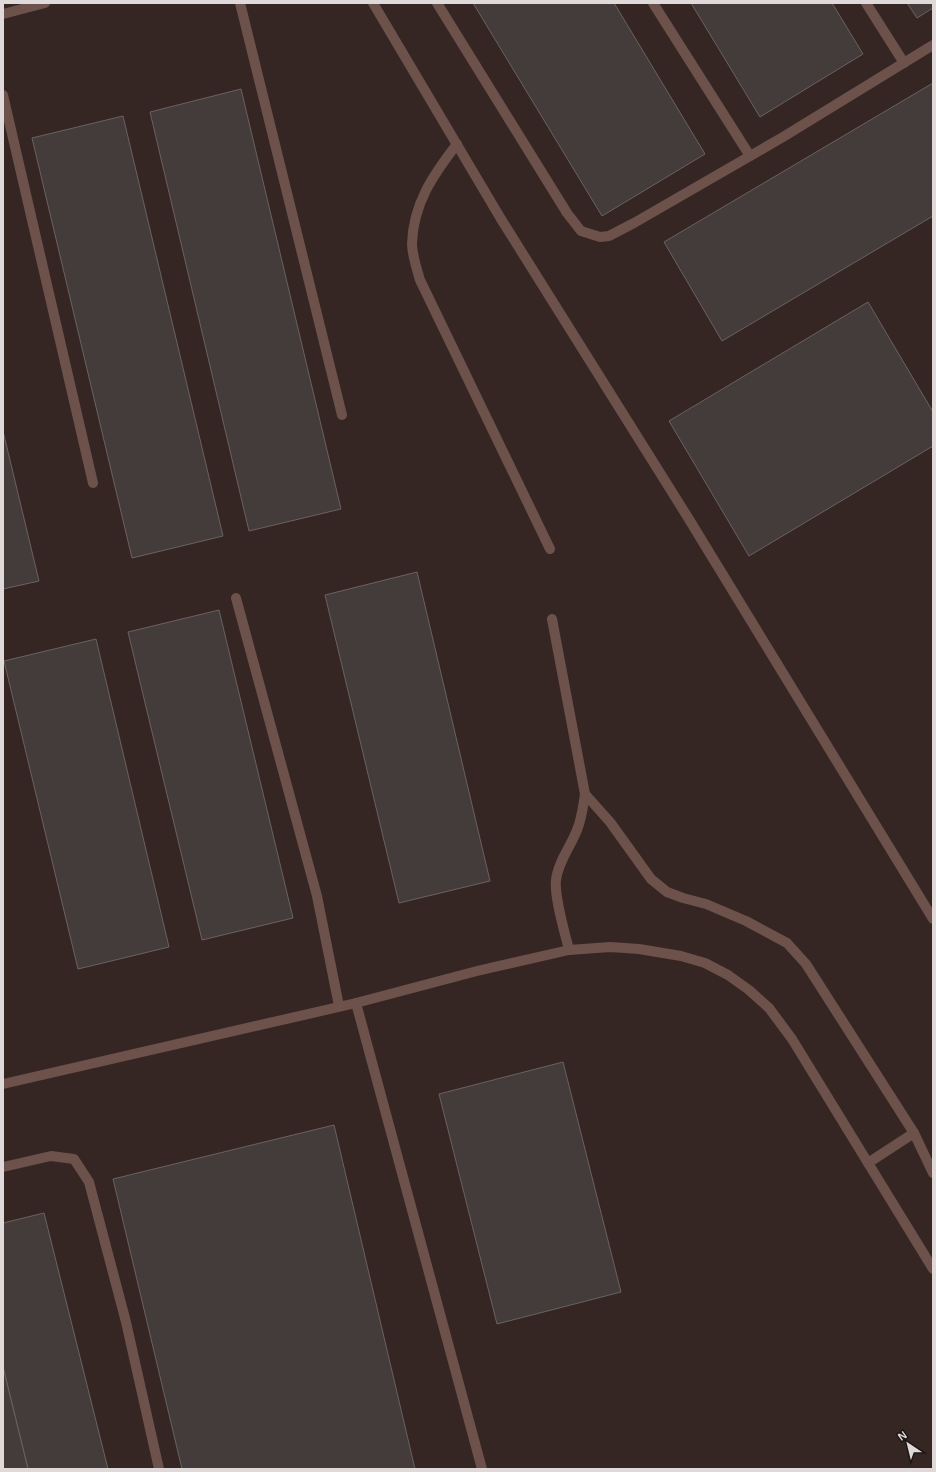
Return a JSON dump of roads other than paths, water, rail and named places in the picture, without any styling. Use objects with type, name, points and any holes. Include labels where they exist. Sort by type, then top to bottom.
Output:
[{"type":"street","points":[[3,14],[45,3]]},
{"type":"street","points":[[240,3],[342,415]]},
{"type":"street","points":[[373,3],[501,219],[687,516],[933,919]]},
{"type":"street","points":[[437,3],[567,213],[581,231],[600,237],[609,236],[634,223],[750,156],[933,45]]},
{"type":"street","points":[[653,3],[750,156]]},
{"type":"street","points":[[866,3],[904,62]]},
{"type":"street","points":[[3,95],[93,483]]},
{"type":"street","points":[[457,144],[436,172],[418,206],[412,245],[420,280],[550,549]]},
{"type":"street","points":[[236,598],[317,896],[339,1006]]},
{"type":"street","points":[[552,619],[585,794],[582,814],[577,830],[562,861],[556,881],[558,900],[569,950]]},
{"type":"street","points":[[585,794],[610,822],[651,879],[667,892],[706,904],[746,921],[786,943],[806,964],[914,1134],[933,1172]]},
{"type":"street","points":[[3,1084],[356,1003],[477,971],[569,950],[610,947],[639,949],[682,956],[705,963],[728,975],[749,990],[769,1008],[792,1039],[933,1270]]},
{"type":"street","points":[[356,1003],[482,1469]]},
{"type":"street","points":[[868,1163],[914,1134]]},
{"type":"street","points":[[3,1167],[51,1156],[74,1159],[89,1182],[126,1322],[158,1469]]}]
